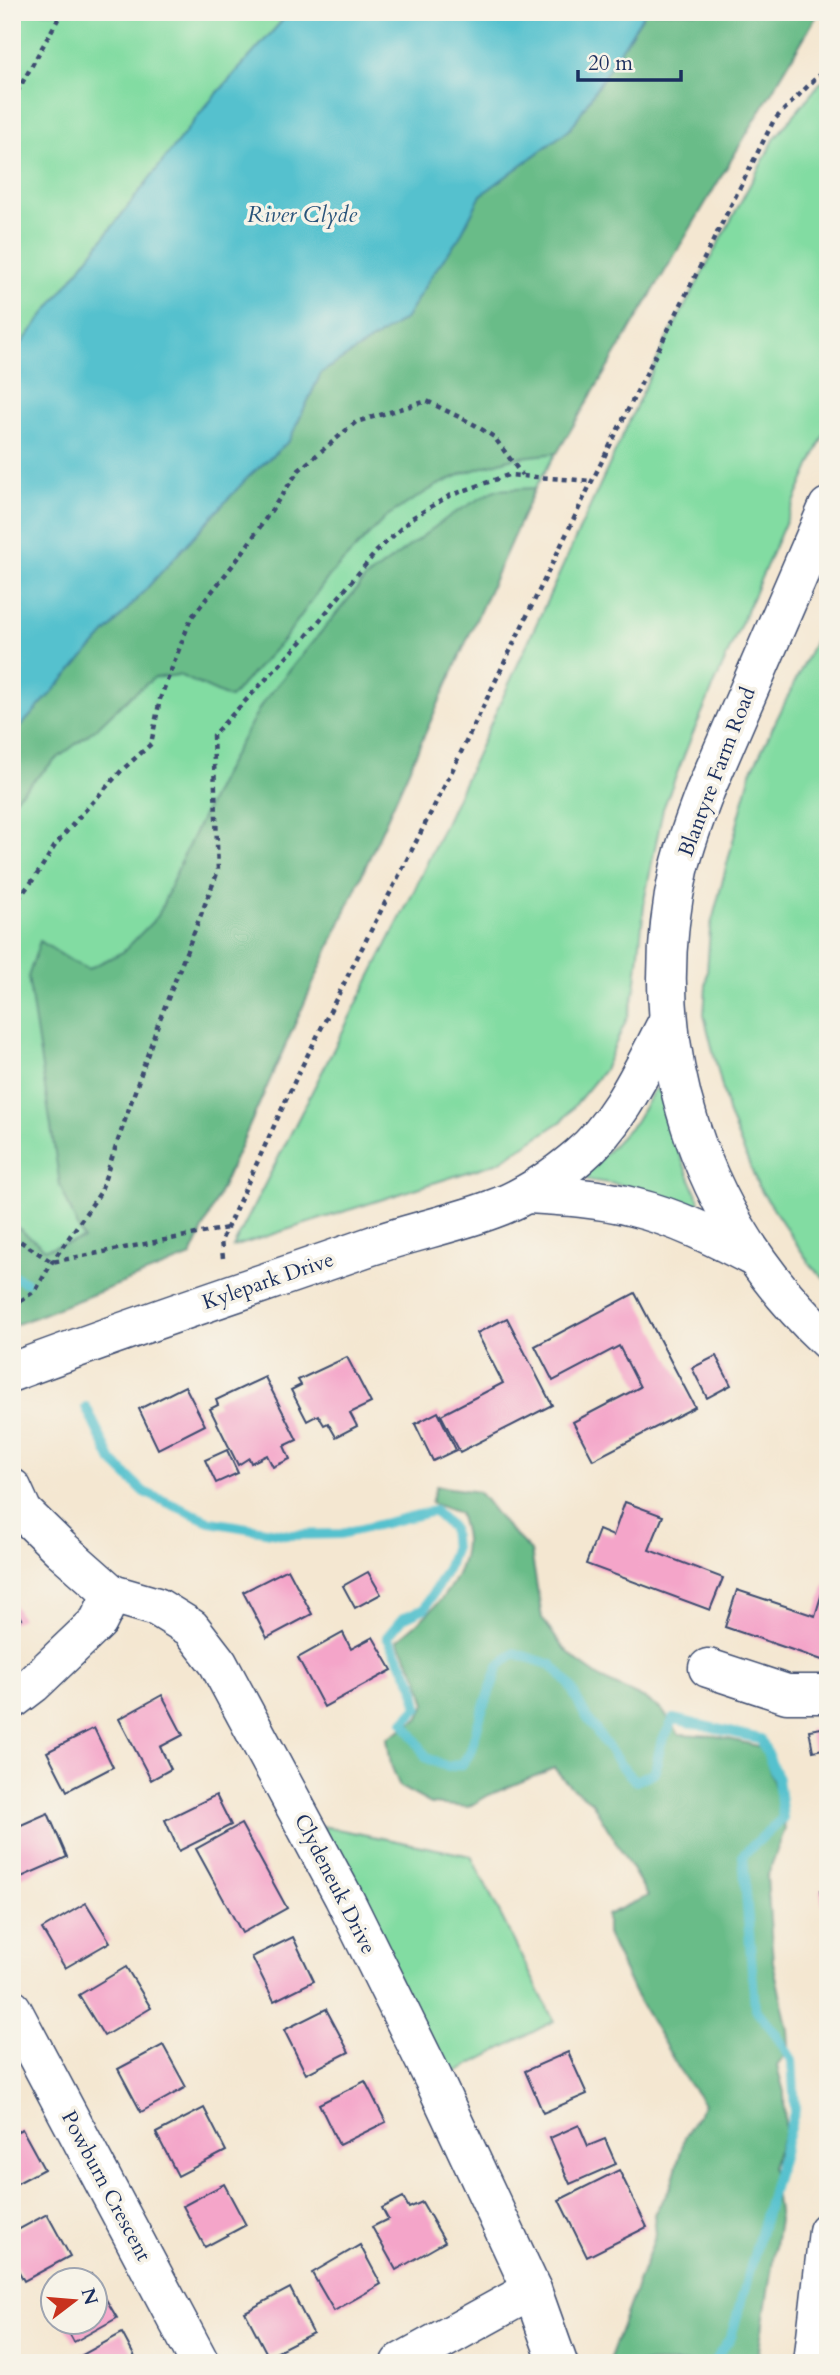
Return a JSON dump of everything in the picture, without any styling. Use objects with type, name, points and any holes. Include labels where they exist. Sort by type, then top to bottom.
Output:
[{"type":"street","name":"Blantyre Farm Road","points":[[828,507],[690,832],[679,870],[667,959],[668,1021],[675,1064],[693,1136],[723,1206],[753,1257],[777,1289],[828,1341]]},
{"type":"street","name":"Kylepark Drive","points":[[12,1372],[230,1293],[389,1240],[495,1209],[526,1194],[580,1156],[600,1135],[639,1077],[668,1021]]},
{"type":"street","points":[[526,1194],[635,1207],[701,1231],[753,1257]]},
{"type":"street","name":"Clydeneuk Drive","points":[[16,1506],[112,1594],[157,1607],[191,1628],[218,1663],[343,1896],[433,2078],[532,2290],[558,2363]]},
{"type":"street","points":[[12,1700],[33,1684],[98,1622],[112,1594]]},
{"type":"street","points":[[708,1668],[787,1694],[828,1693]]},
{"type":"street","name":"Powburn Crescent","points":[[12,2009],[200,2363]]},
{"type":"street","points":[[813,2363],[828,2231]]},
{"type":"street","points":[[400,2363],[532,2290]]},
{"type":"path","points":[[12,101],[62,12]]},
{"type":"path","points":[[221,1241],[298,1074],[452,771],[592,481],[774,120],[828,66]]},
{"type":"path","points":[[12,907],[56,844],[122,770],[151,744],[160,699],[191,618],[240,556],[299,470],[308,462],[356,422],[427,401],[494,437],[523,476]]},
{"type":"path","points":[[12,1307],[36,1290],[100,1193],[158,1024],[218,871],[213,735],[305,638],[376,552],[412,518],[449,496],[508,475],[592,481]]},
{"type":"path","points":[[12,1236],[52,1262],[227,1228]]},
{"type":"green space","points":[[12,12],[290,12],[206,106],[12,356]]},
{"type":"green space","points":[[645,12],[819,12],[535,488],[191,1256],[12,1326],[12,736],[248,477],[289,441],[321,373],[406,318],[481,195],[571,128]]},
{"type":"green space","points":[[645,12],[819,12],[557,453],[513,458],[464,473],[436,486],[387,516],[330,575],[285,638],[230,698],[179,675],[154,678],[54,761],[12,801],[12,736],[248,477],[289,441],[321,373],[406,318],[431,275],[459,238],[481,195],[571,128]]},
{"type":"green space","points":[[828,79],[828,425],[691,738],[663,809],[645,897],[635,990],[628,1016],[604,1070],[562,1121],[499,1162],[233,1247],[414,891],[665,343],[775,138],[820,83]]},
{"type":"green space","points":[[535,488],[191,1256],[12,1326],[12,1223],[45,1249],[83,1239],[60,1185],[28,977],[40,941],[88,969],[123,952],[158,916],[226,768],[263,702],[365,579],[451,515],[495,490]]},
{"type":"green space","points":[[828,614],[828,1282],[812,1267],[758,1186],[729,1115],[704,1015],[710,929],[751,772]]},
{"type":"green space","points":[[659,1089],[682,1160],[700,1202],[696,1207],[641,1188],[588,1180],[586,1177],[635,1122],[654,1090]]},
{"type":"green space","points":[[436,1486],[479,1492],[505,1525],[531,1551],[542,1618],[561,1645],[578,1662],[602,1679],[662,1710],[679,1734],[716,1736],[762,1747],[785,1829],[767,1877],[773,1962],[788,2030],[789,2050],[777,2066],[784,2092],[785,2131],[772,2167],[779,2220],[757,2363],[608,2363],[656,2234],[654,2214],[671,2186],[685,2137],[704,2104],[682,2074],[634,1992],[607,1934],[607,1915],[648,1896],[592,1802],[570,1786],[554,1768],[489,1795],[468,1807],[431,1804],[400,1787],[391,1765],[387,1738],[418,1719],[426,1704],[418,1677],[397,1640],[443,1597],[459,1570],[463,1556],[465,1537],[459,1513],[431,1503]]},
{"type":"green space","points":[[322,1826],[471,1856],[554,2021],[447,2077]]},
{"type":"water","name":"River Clyde","points":[[290,12],[645,12],[571,128],[481,195],[459,238],[431,276],[406,318],[321,373],[289,441],[248,477],[12,736],[12,356],[206,106]]},
{"type":"building","points":[[635,1293],[695,1407],[593,1460],[573,1422],[640,1387],[619,1346],[553,1381],[535,1346]]},
{"type":"building","points":[[507,1318],[552,1405],[460,1452],[441,1415],[503,1383],[477,1333]]},
{"type":"building","points":[[716,1356],[731,1385],[707,1398],[692,1368]]},
{"type":"building","points":[[347,1357],[371,1403],[350,1413],[357,1426],[336,1437],[328,1423],[324,1425],[318,1415],[307,1421],[291,1390],[301,1385],[298,1380]]},
{"type":"building","points":[[265,1377],[297,1440],[284,1446],[290,1459],[273,1467],[267,1455],[251,1463],[249,1458],[238,1465],[210,1409],[218,1405],[216,1400]]},
{"type":"building","points":[[185,1386],[205,1425],[158,1449],[139,1409]]},
{"type":"building","points":[[438,1412],[456,1450],[433,1461],[415,1424]]},
{"type":"building","points":[[227,1450],[238,1473],[216,1483],[205,1460]]},
{"type":"building","points":[[625,1502],[663,1516],[649,1550],[723,1578],[710,1610],[586,1564],[599,1530],[613,1536]]},
{"type":"building","points":[[288,1569],[312,1614],[267,1638],[243,1592]]},
{"type":"building","points":[[368,1572],[381,1594],[355,1608],[343,1586]]},
{"type":"building","points":[[825,1583],[828,1584],[828,1662],[725,1627],[737,1590],[815,1616]]},
{"type":"building","points":[[12,1600],[22,1619],[12,1623]]},
{"type":"building","points":[[343,1633],[351,1649],[373,1637],[392,1670],[324,1707],[298,1658]]},
{"type":"building","points":[[162,1695],[183,1735],[160,1747],[171,1769],[151,1780],[119,1719]]},
{"type":"building","points":[[828,1727],[828,1748],[813,1751],[809,1730]]},
{"type":"building","points":[[94,1728],[113,1767],[67,1791],[47,1752]]},
{"type":"building","points":[[216,1795],[231,1825],[179,1851],[165,1820]]},
{"type":"building","points":[[48,1813],[67,1857],[19,1878],[12,1864],[12,1829]]},
{"type":"building","points":[[241,1824],[287,1908],[242,1933],[196,1849]]},
{"type":"building","points":[[828,1889],[828,1928],[826,1928],[820,1890]]},
{"type":"building","points":[[86,1903],[110,1942],[65,1968],[42,1929]]},
{"type":"building","points":[[293,1937],[314,1981],[274,2001],[252,1957]]},
{"type":"building","points":[[126,1967],[151,2008],[104,2036],[79,1995]]},
{"type":"building","points":[[326,2009],[349,2052],[306,2074],[284,2030]]},
{"type":"building","points":[[163,2045],[186,2087],[141,2112],[118,2069]]},
{"type":"building","points":[[568,2052],[587,2094],[543,2113],[525,2071]]},
{"type":"building","points":[[365,2081],[386,2122],[339,2145],[319,2104]]},
{"type":"building","points":[[204,2108],[226,2151],[178,2176],[156,2133]]},
{"type":"building","points":[[579,2125],[588,2146],[605,2139],[616,2164],[570,2184],[550,2138]]},
{"type":"building","points":[[22,2129],[44,2169],[12,2186],[12,2134]]},
{"type":"building","points":[[619,2170],[647,2227],[587,2257],[559,2200]]},
{"type":"building","points":[[224,2184],[246,2225],[205,2247],[183,2206]]},
{"type":"building","points":[[403,2197],[409,2208],[422,2202],[445,2242],[396,2270],[372,2227],[388,2219],[382,2208]]},
{"type":"building","points":[[47,2214],[70,2256],[52,2266],[38,2266],[38,2273],[24,2281],[12,2259],[12,2233]]},
{"type":"building","points":[[360,2245],[381,2284],[334,2311],[312,2273]]},
{"type":"building","points":[[290,2288],[313,2333],[268,2356],[245,2312]]},
{"type":"building","points":[[108,2303],[117,2318],[108,2323]]},
{"type":"building","points":[[122,2333],[138,2363],[75,2363],[73,2360]]},
{"type":"building","points":[[71,2336],[85,2336],[74,2342]]},
{"type":"waterway","points":[[12,1275],[25,1282]]},
{"type":"waterway","points":[[86,1407],[112,1461],[144,1492],[211,1522],[289,1535],[341,1534],[434,1511],[452,1528],[454,1549],[448,1567],[425,1608],[403,1618],[387,1637],[413,1683],[418,1707],[404,1722],[427,1758],[448,1767],[462,1764],[470,1753],[499,1666],[514,1653],[552,1665],[569,1684],[584,1713],[621,1766],[636,1781],[655,1772],[661,1743],[674,1719],[761,1739],[778,1779],[783,1818],[743,1855],[755,2008],[792,2060],[795,2110],[731,2337],[713,2363]]}]
